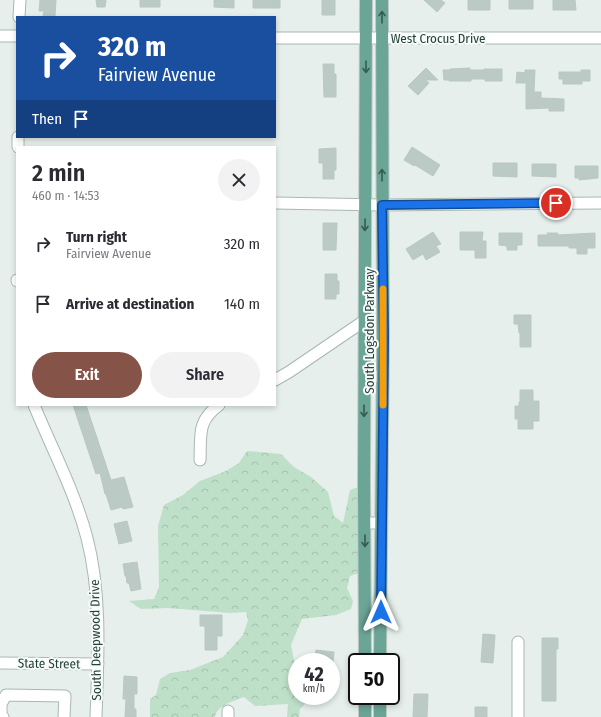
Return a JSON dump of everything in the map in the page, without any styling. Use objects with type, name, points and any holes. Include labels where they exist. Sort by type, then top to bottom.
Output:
[{"type":"main road","name":"South Logsdon Parkway","points":[[365,653],[364,321],[366,205],[366,0]]},
{"type":"main road","name":"South Logsdon Parkway","points":[[380,653],[383,376],[382,0]]},
{"type":"main road","points":[[365,705],[365,717]]},
{"type":"main road","points":[[380,705],[380,717]]},
{"type":"street","points":[[20,0],[20,16]]},
{"type":"street","points":[[0,36],[16,36]]},
{"type":"street","name":"West Crocus Drive","points":[[276,38],[601,38]]},
{"type":"street","points":[[276,203],[382,205],[601,203]]},
{"type":"street","points":[[276,379],[364,321]]},
{"type":"street","points":[[364,377],[383,376]]},
{"type":"street","name":"South Deepwood Drive","points":[[34,406],[74,501],[87,539],[95,586],[98,664],[96,717]]},
{"type":"street","points":[[200,460],[201,425],[209,412],[218,406]]},
{"type":"street","points":[[365,523],[381,524]]},
{"type":"street","points":[[518,642],[518,717]]},
{"type":"street","name":"State Street","points":[[0,663],[98,664]]},
{"type":"street","points":[[3,717],[1,716],[1,704],[6,695],[65,696],[64,717]]},
{"type":"green space","points":[[247,451],[281,454],[294,467],[311,477],[328,492],[334,516],[343,523],[350,490],[358,487],[359,573],[350,576],[347,588],[353,601],[351,609],[336,615],[302,619],[291,645],[293,653],[288,653],[288,704],[255,706],[244,697],[222,706],[216,713],[215,717],[150,717],[150,699],[156,695],[160,679],[170,673],[190,670],[223,657],[243,635],[248,620],[246,612],[230,613],[168,608],[141,609],[129,601],[154,599],[159,587],[158,526],[164,505],[183,495],[200,481],[226,471],[239,463]]},
{"type":"green space","points":[[288,704],[304,705],[300,709],[299,717],[287,717]]},
{"type":"building","points":[[40,0],[56,0],[55,16],[43,16],[44,11],[39,11]]},
{"type":"building","points":[[96,0],[106,0],[105,7],[97,7]]},
{"type":"building","points":[[140,0],[160,0],[160,7],[140,7]]},
{"type":"building","points":[[214,0],[234,0],[234,8],[214,7]]},
{"type":"building","points":[[253,0],[280,0],[280,8],[253,8]]},
{"type":"building","points":[[322,0],[335,0],[335,15],[322,15]]},
{"type":"building","points":[[424,0],[441,0],[445,3],[437,12]]},
{"type":"building","points":[[468,0],[490,0],[490,10],[468,10]]},
{"type":"building","points":[[509,0],[533,0],[533,9],[509,9]]},
{"type":"building","points":[[553,0],[575,0],[576,10],[553,10]]},
{"type":"building","points":[[323,64],[334,64],[334,74],[336,74],[336,97],[324,97]]},
{"type":"building","points":[[426,68],[438,80],[425,80],[429,83],[418,95],[408,86]]},
{"type":"building","points":[[470,68],[470,70],[502,69],[502,81],[485,81],[485,79],[471,79],[471,81],[444,80],[443,70]]},
{"type":"building","points":[[525,70],[535,70],[534,92],[541,92],[541,98],[564,99],[564,111],[549,111],[549,108],[526,109],[526,83],[516,83],[517,72],[525,73]]},
{"type":"building","points":[[581,70],[590,70],[590,81],[582,81],[582,84],[563,84],[563,79],[559,79],[559,72],[581,72]]},
{"type":"building","points":[[412,147],[440,165],[433,176],[404,160]]},
{"type":"building","points":[[336,148],[336,170],[334,170],[334,179],[323,179],[323,163],[319,163],[319,149]]},
{"type":"building","points":[[493,163],[517,163],[517,177],[493,176]]},
{"type":"building","points":[[532,164],[556,164],[556,177],[532,176]]},
{"type":"building","points":[[575,166],[598,166],[598,178],[579,180],[579,178],[575,178]]},
{"type":"building","points":[[323,223],[337,223],[336,250],[323,250]]},
{"type":"building","points":[[433,232],[441,244],[436,246],[440,252],[426,260],[423,254],[413,260],[406,249]]},
{"type":"building","points":[[460,232],[483,232],[482,241],[486,241],[486,258],[475,258],[475,250],[460,250]]},
{"type":"building","points":[[499,233],[522,233],[522,245],[517,245],[517,250],[507,250],[507,246],[499,245]]},
{"type":"building","points":[[547,233],[558,233],[558,235],[595,233],[595,248],[587,248],[587,254],[577,254],[577,248],[569,248],[569,246],[538,246],[538,235],[548,235]]},
{"type":"building","points":[[325,274],[337,274],[337,281],[339,281],[339,294],[336,294],[336,299],[325,299]]},
{"type":"building","points":[[514,315],[531,315],[531,347],[520,347],[520,333],[518,324],[514,324]]},
{"type":"building","points":[[520,390],[533,390],[533,401],[539,401],[539,421],[533,421],[533,429],[518,429],[518,419],[515,419],[515,406],[519,406]]},
{"type":"building","points":[[73,406],[86,406],[111,480],[124,477],[133,507],[123,509],[122,507],[111,510],[100,473],[96,474]]},
{"type":"building","points":[[127,521],[132,541],[119,544],[114,524]]},
{"type":"building","points":[[137,562],[141,589],[131,591],[129,583],[127,583],[123,564]]},
{"type":"building","points":[[200,615],[222,615],[222,636],[217,636],[217,650],[205,650],[205,626],[200,626]]},
{"type":"building","points":[[483,634],[495,635],[493,663],[481,662]]},
{"type":"building","points":[[542,638],[558,638],[558,649],[556,649],[556,701],[542,701]]},
{"type":"building","points":[[316,650],[334,652],[334,653],[316,653]]},
{"type":"building","points":[[124,676],[137,677],[137,694],[134,694],[134,709],[136,709],[136,717],[125,717],[126,699],[123,699]]},
{"type":"building","points":[[414,694],[428,694],[427,717],[413,717]]},
{"type":"building","points":[[475,707],[487,707],[487,717],[475,717]]},
{"type":"slow traffic","points":[[383,289],[383,405]]},
{"type":"route","points":[[381,612],[384,337],[382,205],[556,203]]}]
